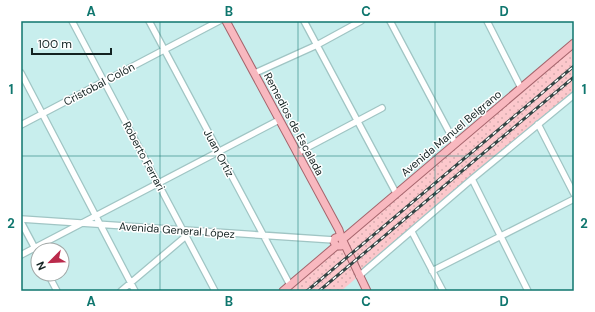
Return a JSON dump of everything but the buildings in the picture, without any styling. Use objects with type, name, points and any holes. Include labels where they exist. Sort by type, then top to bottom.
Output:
[{"type":"main road","name":"Remedios de Escalada","points":[[226,21],[343,239],[367,291]]},
{"type":"main road","name":"Avenida Manuel Belgrano","points":[[335,243],[341,246],[343,239],[574,43]]},
{"type":"main road","points":[[282,291],[335,243]]},
{"type":"street","name":"Roberto Ferrari","points":[[72,21],[215,291]]},
{"type":"street","name":"Juan Ortiz","points":[[149,21],[290,285]]},
{"type":"street","name":"Cristobal Colón","points":[[21,125],[219,21]]},
{"type":"street","points":[[304,21],[396,193]]},
{"type":"street","points":[[254,73],[317,45],[361,21]]},
{"type":"street","points":[[390,21],[455,143]]},
{"type":"street","points":[[487,21],[522,88]]},
{"type":"street","points":[[21,73],[136,291]]},
{"type":"street","points":[[359,276],[472,179],[574,95]]},
{"type":"street","points":[[297,153],[382,108]]},
{"type":"street","points":[[46,242],[280,120]]},
{"type":"street","points":[[538,124],[574,194]]},
{"type":"street","points":[[472,179],[528,291]]},
{"type":"street","points":[[432,271],[574,199]]},
{"type":"street","name":"Avenida General López","points":[[21,219],[83,222],[335,243]]},
{"type":"street","points":[[21,222],[32,242]]},
{"type":"street","points":[[412,232],[442,291]]},
{"type":"street","points":[[121,291],[186,236]]},
{"type":"street","points":[[21,255],[30,250]]},
{"type":"street","points":[[53,282],[58,291]]},
{"type":"shaded area","points":[[574,43],[574,95],[341,291],[283,291]]},
{"type":"railway","points":[[307,291],[574,66]]},
{"type":"railway","points":[[319,291],[574,77]]}]
